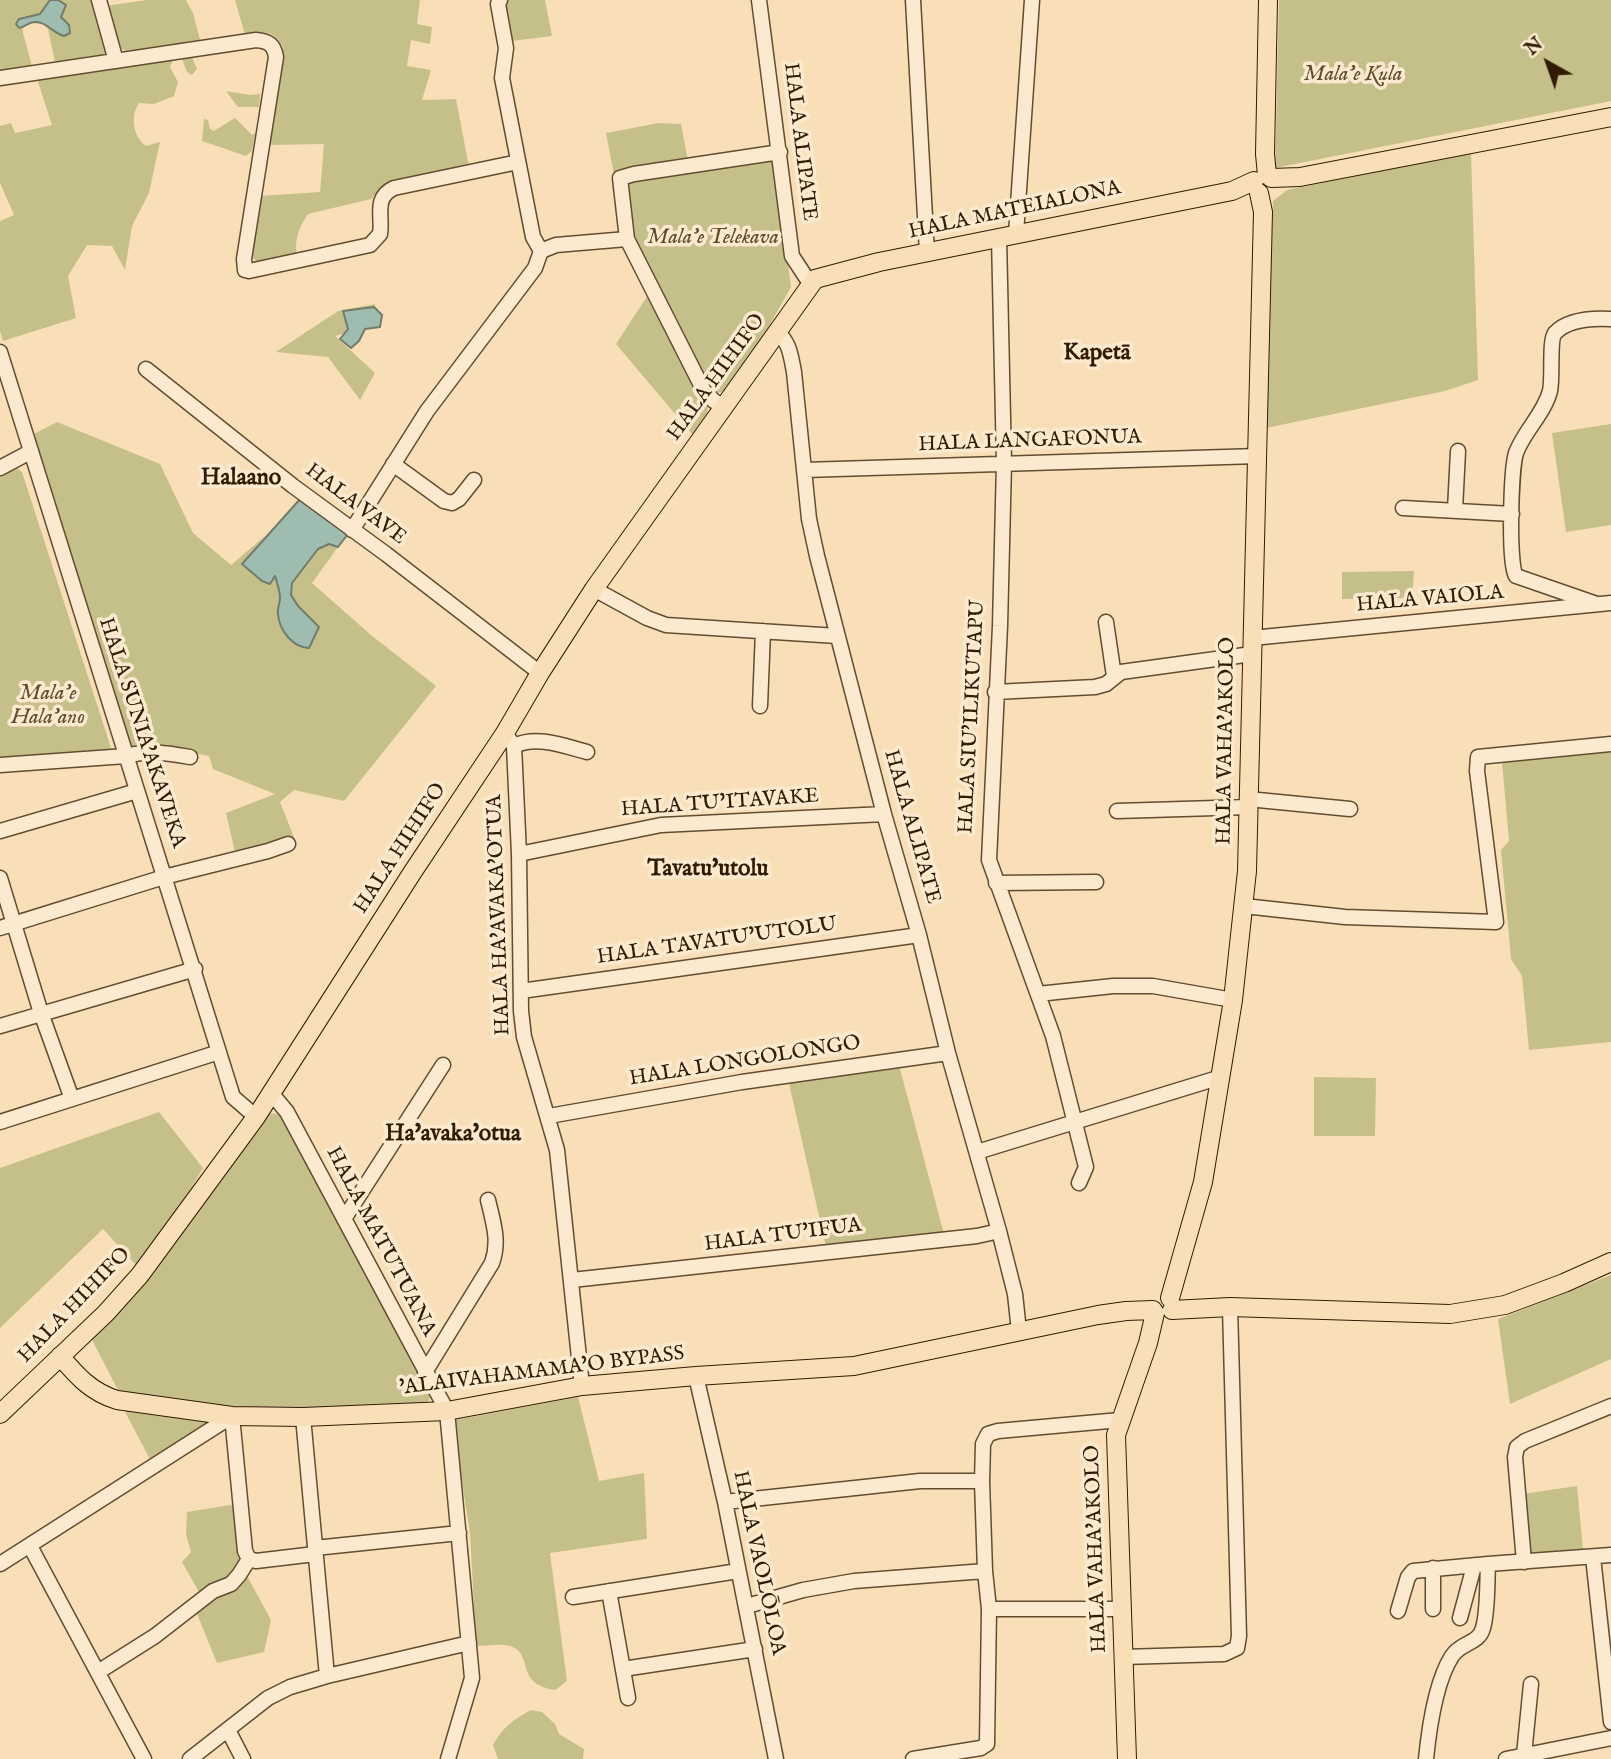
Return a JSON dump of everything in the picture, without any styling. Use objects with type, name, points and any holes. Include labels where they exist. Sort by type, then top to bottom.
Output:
[{"type":"main road","name":"HALA VAHA'AKOLO","points":[[1127,1759],[1116,1457],[1120,1420],[1148,1341],[1178,1269],[1203,1182],[1233,1000],[1247,871],[1268,0]]},
{"type":"main road","name":"HALA MATEIALONA","points":[[811,285],[815,279],[829,274],[1007,236],[1611,117]]},
{"type":"main road","name":"HALA HIHIFO","points":[[0,1414],[106,1312],[140,1275],[256,1117],[412,873],[510,739],[540,673],[594,589],[811,285]]},
{"type":"main road","points":[[1163,1306],[1450,1314],[1505,1305],[1611,1262]]},
{"type":"main road","points":[[1178,1269],[1181,1290],[1198,1307]]},
{"type":"main road","name":"'ALAIVAHAMAMA'O BYPASS","points":[[60,1356],[86,1385],[100,1395],[135,1403],[232,1416],[303,1417],[447,1411],[582,1386],[854,1366],[1019,1331],[1163,1306]]},
{"type":"main road","points":[[1129,1311],[1140,1322],[1148,1341]]},
{"type":"street","points":[[99,0],[116,61]]},
{"type":"street","points":[[352,530],[427,411],[536,268],[541,251],[533,237],[502,78],[506,48],[498,4],[500,0]]},
{"type":"street","name":"HALA ALIPATE","points":[[759,0],[792,256],[811,285]]},
{"type":"street","points":[[913,0],[927,253]]},
{"type":"street","name":"HALA SIU'ILIKUTAPU","points":[[1032,0],[1007,236],[1000,626],[988,850],[996,883],[1053,1036],[1086,1167],[1079,1183]]},
{"type":"street","points":[[0,78],[256,40],[271,44],[276,57],[244,259],[246,270],[255,271],[370,245],[380,234],[379,207],[388,191],[518,162]]},
{"type":"street","points":[[725,407],[704,391],[627,239],[620,178],[780,152]]},
{"type":"street","points":[[541,251],[556,245],[627,239]]},
{"type":"street","points":[[1604,603],[1516,576],[1512,564],[1512,514],[1517,453],[1549,393],[1553,369],[1551,340],[1556,332],[1570,323],[1594,318],[1611,319]]},
{"type":"street","name":"HALA ALIPATE","points":[[778,333],[789,348],[794,372],[804,470],[817,556],[948,1053],[999,1231],[1015,1294],[1019,1331]]},
{"type":"street","name":"HALA SUNIA'AKAVEKA","points":[[0,352],[233,1097],[256,1117]]},
{"type":"street","name":"HALA VAVE","points":[[146,369],[540,673]]},
{"type":"street","points":[[1455,510],[1458,451]]},
{"type":"street","points":[[0,468],[30,452]]},
{"type":"street","name":"HALA LANGAFONUA","points":[[804,470],[1258,456]]},
{"type":"street","points":[[393,464],[444,501],[452,503],[459,499],[474,480]]},
{"type":"street","points":[[1403,508],[1512,514]]},
{"type":"street","points":[[594,589],[666,625],[837,636]]},
{"type":"street","name":"HALA VAIOLA","points":[[995,692],[1095,687],[1106,684],[1121,673],[1252,646],[1604,603]]},
{"type":"street","points":[[1106,622],[1114,676]]},
{"type":"street","points":[[760,706],[763,631]]},
{"type":"street","points":[[510,739],[544,742],[587,751]]},
{"type":"street","name":"HALA HA'AVAKA'OTUA","points":[[510,739],[519,854],[524,1037],[557,1150],[582,1386]]},
{"type":"street","points":[[1244,906],[1345,918],[1496,922],[1477,771],[1478,757],[1611,744]]},
{"type":"street","points":[[0,765],[126,756],[144,751],[190,757]]},
{"type":"street","points":[[0,831],[137,791]]},
{"type":"street","points":[[1117,811],[1248,803],[1350,809]]},
{"type":"street","name":"HALA TU'ITAVAKE","points":[[519,854],[661,825],[884,814]]},
{"type":"street","points":[[0,928],[164,877],[288,844]]},
{"type":"street","points":[[0,878],[16,923],[41,1013],[72,1099]]},
{"type":"street","points":[[996,883],[1096,882]]},
{"type":"street","name":"HALA TAVATU'UTOLU","points":[[521,991],[919,935]]},
{"type":"street","points":[[0,1026],[195,969]]},
{"type":"street","points":[[1038,994],[1113,986],[1153,986],[1233,1000]]},
{"type":"street","points":[[0,1122],[219,1052]]},
{"type":"street","name":"HALA LONGOLONGO","points":[[549,1116],[742,1082],[948,1053]]},
{"type":"street","points":[[344,1219],[443,1065]]},
{"type":"street","points":[[977,1152],[1221,1077]]},
{"type":"street","name":"HALA MATUTUANA","points":[[272,1094],[287,1112],[447,1411]]},
{"type":"street","points":[[425,1372],[492,1263],[496,1251],[496,1234],[488,1200]]},
{"type":"street","name":"HALA TU'IFUA","points":[[572,1280],[977,1236],[999,1231]]},
{"type":"street","points":[[1123,1657],[1224,1654],[1237,1648],[1239,1636],[1230,1307]]},
{"type":"street","name":"HALA VAOLŌLOA","points":[[696,1376],[747,1606],[776,1759]]},
{"type":"street","points":[[1524,1562],[1515,1457],[1517,1447],[1525,1441],[1611,1406]]},
{"type":"street","points":[[447,1411],[472,1678],[448,1759]]},
{"type":"street","points":[[0,1564],[232,1416],[245,1551],[249,1559],[256,1561],[459,1533]]},
{"type":"street","points":[[303,1417],[327,1676]]},
{"type":"street","points":[[913,1759],[981,1748],[987,1744],[989,1609],[982,1481],[983,1444],[988,1434],[1120,1420]]},
{"type":"street","points":[[725,1502],[920,1481],[982,1481]]},
{"type":"street","points":[[30,1546],[144,1759]]},
{"type":"street","points":[[1398,1611],[1407,1579],[1412,1572],[1433,1568],[1611,1555]]},
{"type":"street","points":[[1593,1557],[1611,1722]]},
{"type":"street","points":[[98,1672],[155,1636],[214,1591],[231,1584],[249,1559]]},
{"type":"street","points":[[1460,1618],[1481,1565]]},
{"type":"street","points":[[1426,1759],[1431,1714],[1450,1658],[1459,1647],[1473,1642],[1483,1630],[1481,1565]]},
{"type":"street","points":[[1433,1568],[1433,1609]]},
{"type":"street","points":[[573,1597],[738,1571]]},
{"type":"street","points":[[747,1606],[803,1590],[855,1581],[985,1571]]},
{"type":"street","points":[[608,1591],[628,1698]]},
{"type":"street","points":[[989,1609],[1122,1609]]},
{"type":"street","points":[[190,1759],[268,1698],[290,1687],[469,1643]]},
{"type":"street","points":[[622,1669],[755,1649]]},
{"type":"street","points":[[1524,1755],[1531,1684]]},
{"type":"street","points":[[228,1730],[243,1759]]},
{"type":"street","points":[[1506,1759],[1611,1738]]},
{"type":"green space","points":[[0,0],[92,0],[106,54],[55,62],[48,29],[43,24],[28,23],[23,28],[23,33],[32,66],[0,72]]},
{"type":"green space","points":[[147,0],[186,0],[193,13],[201,43],[126,51],[118,47],[105,6]]},
{"type":"green space","points":[[235,0],[420,0],[417,24],[432,27],[430,44],[411,40],[407,66],[431,70],[422,100],[456,99],[469,167],[382,188],[371,199],[308,214],[298,234],[297,256],[271,263],[255,260],[251,255],[260,196],[320,192],[324,144],[268,145],[283,48],[276,38],[268,33],[245,35]]},
{"type":"green space","points":[[506,0],[545,0],[552,36],[512,41],[504,4]]},
{"type":"green space","name":"Mala'e Kula","points":[[1279,0],[1611,0],[1611,101],[1275,168]]},
{"type":"green space","points":[[191,55],[197,69],[192,75],[187,72],[182,59],[173,60],[170,67],[178,82],[174,96],[154,104],[139,103],[134,114],[136,132],[142,142],[146,146],[160,142],[149,193],[132,226],[125,270],[112,246],[87,245],[68,276],[76,318],[3,341],[0,331],[0,221],[14,215],[0,183],[0,126],[11,123],[15,133],[52,125],[37,79]]},
{"type":"green space","points":[[226,91],[260,94],[259,107],[238,107]]},
{"type":"green space","points":[[235,118],[252,135],[255,133],[252,151],[246,156],[202,141],[204,119],[208,120],[210,129],[214,131]]},
{"type":"green space","name":"Mala'e Telekava","points":[[659,123],[681,124],[688,161],[614,175],[606,133]]},
{"type":"green space","points":[[1471,153],[1478,380],[1445,391],[1266,428],[1273,201],[1287,190]]},
{"type":"green space","name":"Mala'e Telekava","points":[[764,160],[774,161],[791,287],[768,328],[726,391],[716,393],[685,345],[638,249],[630,224],[627,183],[632,178]]},
{"type":"green space","name":"Mala'e Telekava","points":[[646,298],[649,298],[708,406],[707,414],[692,434],[616,344]]},
{"type":"green space","points":[[375,304],[377,324],[335,336],[375,373],[360,400],[328,357],[276,352],[338,311]]},
{"type":"green space","points":[[57,422],[160,464],[193,533],[231,565],[265,536],[242,564],[269,584],[275,575],[280,598],[277,612],[292,643],[301,648],[313,642],[319,627],[291,595],[292,583],[318,549],[329,544],[338,547],[312,583],[371,635],[436,686],[344,801],[294,790],[280,802],[295,840],[235,852],[226,813],[275,794],[213,769],[209,756],[172,749],[136,749],[129,745],[30,436]]},
{"type":"green space","points":[[1611,424],[1611,525],[1566,532],[1552,433]]},
{"type":"green space","name":"Mala'e Hala'ano","points":[[15,467],[22,472],[112,751],[0,761],[0,476]]},
{"type":"green space","points":[[1414,571],[1412,598],[1342,599],[1342,572]]},
{"type":"green space","points":[[1611,752],[1611,1042],[1529,1050],[1522,976],[1511,959],[1501,850],[1509,841],[1502,762]]},
{"type":"green space","points":[[899,1065],[944,1234],[826,1247],[788,1079]]},
{"type":"green space","points":[[1314,1077],[1376,1078],[1375,1136],[1314,1136]]},
{"type":"green space","points":[[159,1112],[203,1168],[174,1217],[136,1265],[103,1229],[0,1328],[0,1168]]},
{"type":"green space","points":[[269,1113],[284,1115],[431,1395],[427,1404],[309,1409],[230,1407],[119,1392],[90,1336],[145,1278]]},
{"type":"green space","points":[[1611,1275],[1611,1359],[1510,1404],[1498,1319]]},
{"type":"green space","points":[[578,1397],[599,1481],[644,1473],[647,1539],[550,1553],[567,1681],[555,1690],[543,1687],[530,1677],[523,1658],[515,1648],[502,1645],[476,1646],[470,1532],[453,1427],[455,1420]]},
{"type":"green space","points":[[124,1410],[213,1421],[153,1465]]},
{"type":"green space","points":[[1577,1486],[1583,1550],[1532,1554],[1527,1548],[1522,1494]]},
{"type":"green space","points":[[236,1504],[247,1576],[271,1620],[264,1652],[217,1663],[197,1614],[203,1599],[182,1562],[191,1552],[186,1535],[187,1512]]},
{"type":"green space","points":[[531,1710],[542,1712],[555,1724],[559,1734],[584,1749],[583,1759],[498,1759],[493,1745],[500,1734],[509,1724]]},
{"type":"shaded area","points":[[50,0],[58,0],[66,5],[61,17],[69,25],[70,33],[64,36],[40,22],[19,28],[16,24],[19,19],[40,14]]},
{"type":"shaded area","points":[[374,307],[382,315],[380,327],[365,329],[359,341],[351,348],[340,339],[348,329],[343,311]]},
{"type":"shaded area","points":[[301,498],[348,534],[338,547],[329,544],[318,549],[292,583],[291,595],[319,627],[309,648],[292,641],[281,626],[278,612],[280,595],[275,576],[270,584],[262,581],[242,564]]},
{"type":"district","name":"Kapetā","points":[[1097,354]]},
{"type":"district","name":"Halaano","points":[[241,479]]},
{"type":"district","name":"Tavatu'utolu","points":[[708,870]]},
{"type":"district","name":"Ha'avaka'otua","points":[[453,1135]]}]
